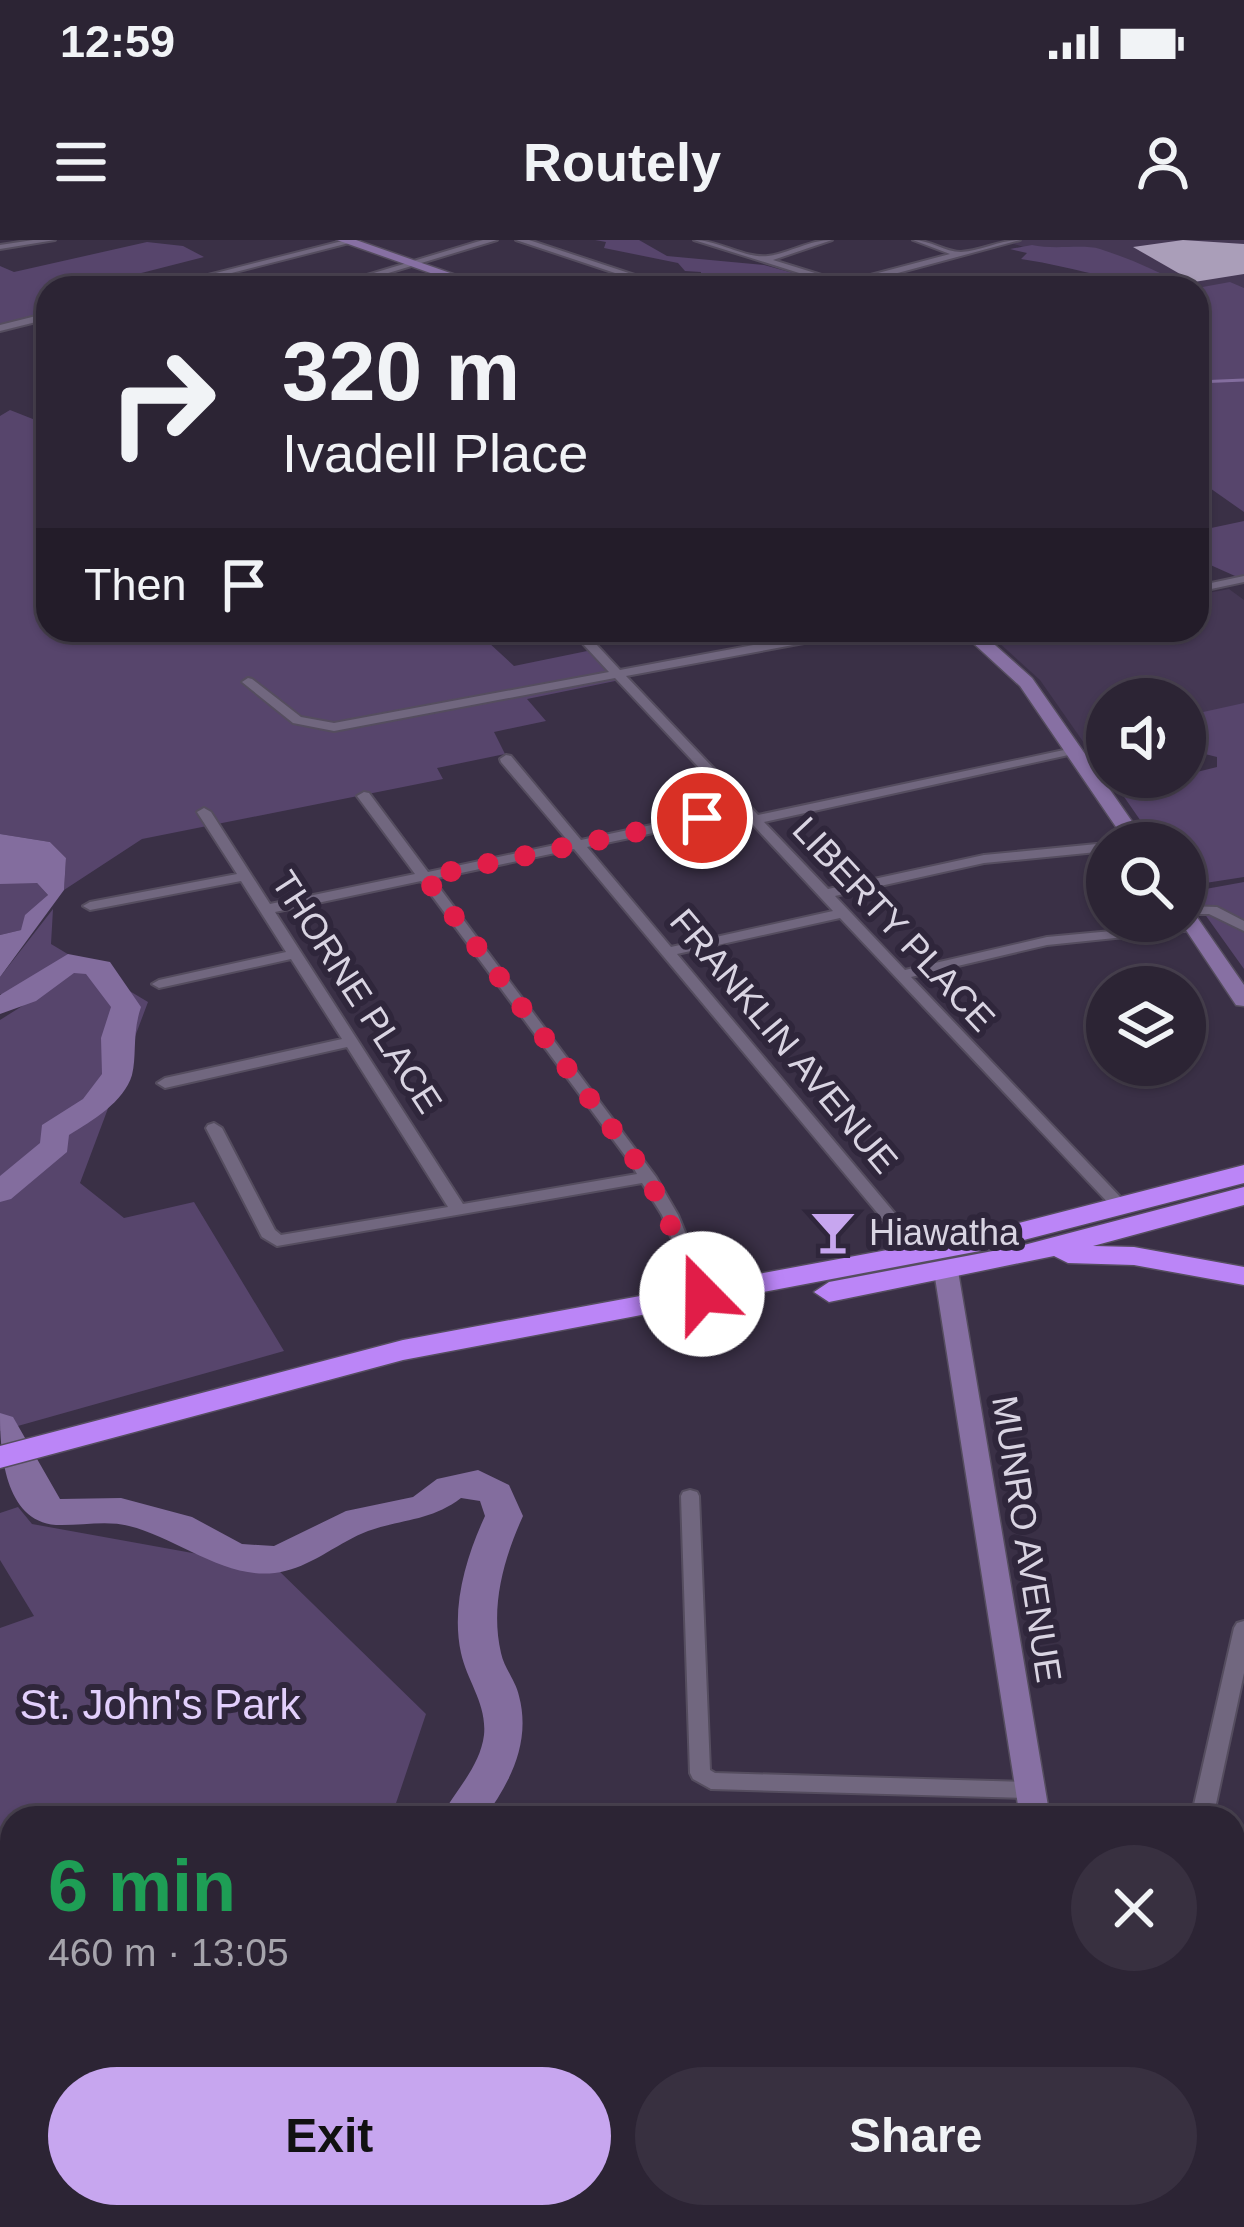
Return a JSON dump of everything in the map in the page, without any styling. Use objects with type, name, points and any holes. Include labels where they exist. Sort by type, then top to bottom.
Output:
[{"type":"highway","points":[[0,1457],[36,1457],[460,1357],[934,1263],[1244,1174]]},
{"type":"highway","points":[[1026,1254],[1244,1196]]},
{"type":"highway","points":[[0,1478],[36,1457],[382,1355],[702,1294],[1026,1254],[1134,1256],[1244,1276]]},
{"type":"street","points":[[3,247],[51,240]]},
{"type":"street","points":[[375,276],[493,240]]},
{"type":"street","points":[[520,240],[632,276]]},
{"type":"street","points":[[698,240],[809,276]]},
{"type":"street","points":[[763,260],[828,240]]},
{"type":"street","points":[[917,240],[958,254]]},
{"type":"street","points":[[875,276],[1016,240]]},
{"type":"street","points":[[209,276],[346,241],[450,276]]},
{"type":"street","points":[[0,328],[36,319]]},
{"type":"street","points":[[1209,586],[1244,579]]},
{"type":"street","name":"LIBERTY PLACE","points":[[587,642],[1120,1206]]},
{"type":"street","points":[[248,682],[297,720],[334,727],[789,642]]},
{"type":"street","points":[[988,642],[1026,682],[1123,822]]},
{"type":"street","points":[[268,910],[579,844],[1073,750]]},
{"type":"street","name":"FRANKLIN AVENUE","points":[[506,759],[934,1263]]},
{"type":"street","points":[[364,796],[648,1177],[702,1294]]},
{"type":"street","name":"THORNE PLACE","points":[[204,812],[456,1206]]},
{"type":"street","points":[[823,894],[984,859],[1086,849]]},
{"type":"street","points":[[89,906],[246,876]]},
{"type":"street","points":[[1206,912],[1212,910],[1244,927]]},
{"type":"street","points":[[669,952],[842,913]]},
{"type":"street","points":[[900,975],[1086,934]]},
{"type":"street","points":[[1205,942],[1244,1000]]},
{"type":"street","points":[[159,984],[296,954]]},
{"type":"street","points":[[165,1083],[352,1041]]},
{"type":"street","points":[[214,1128],[277,1240],[648,1177]]},
{"type":"street","name":"MUNRO AVENUE","points":[[934,1263],[1033,1804]]},
{"type":"street","points":[[690,1496],[700,1772],[711,1781],[1033,1804]]},
{"type":"street","points":[[1205,1806],[1244,1628]]},
{"type":"shaded area","points":[[1002,240],[1244,240],[1244,297],[1209,303],[1209,276],[1112,276]]},
{"type":"shaded area","points":[[1229,589],[1244,600],[1244,711],[1206,718],[1206,678],[1086,678],[1084,743],[1040,680],[998,642],[1209,642],[1209,593]]},
{"type":"shaded area","points":[[0,834],[50,842],[66,858],[64,890],[0,977],[0,935],[21,930],[25,915],[48,895],[37,883],[0,884]]},
{"type":"green space","points":[[595,240],[639,240],[667,256],[764,265],[804,276],[701,276],[678,263],[604,248],[606,242]]},
{"type":"green space","points":[[147,242],[183,246],[204,257],[130,276],[36,276],[36,317],[0,325],[0,266],[14,272]]},
{"type":"green space","points":[[1032,245],[1100,249],[1164,276],[1103,276],[1021,259],[1027,253],[1010,249]]},
{"type":"green space","points":[[1230,282],[1244,288],[1244,512],[1209,487],[1209,286]]},
{"type":"green space","points":[[10,410],[36,420],[36,642],[488,642],[514,666],[592,650],[620,680],[527,699],[546,721],[494,732],[505,754],[437,768],[443,779],[142,839],[64,890],[66,858],[50,842],[0,834],[0,416]]},
{"type":"green space","points":[[1244,521],[1244,580],[1209,564],[1209,528]]},
{"type":"green space","points":[[1244,703],[1244,877],[1206,883],[1206,822],[1141,822],[1125,798],[1206,798],[1206,770],[1217,767],[1217,757],[1206,754],[1206,711]]},
{"type":"green space","points":[[1244,882],[1244,969],[1206,916],[1206,889]]},
{"type":"green space","points":[[37,883],[48,895],[21,930],[0,935],[0,884]]},
{"type":"green space","points":[[53,909],[51,944],[148,1002],[80,1183],[124,1218],[194,1202],[284,1351],[0,1431],[0,1020],[46,991],[58,969],[15,995],[0,994],[0,977]]},
{"type":"green space","name":"St. John's Park","points":[[18,1507],[32,1524],[276,1568],[426,1714],[395,1806],[0,1806],[0,1628],[34,1616],[0,1560],[0,1513]]},
{"type":"building","points":[[1183,240],[1244,244],[1244,274],[1209,280],[1184,276],[1133,247]]},
{"type":"waterway","points":[[1209,381],[1244,380]]},
{"type":"waterway","points":[[0,1005],[26,995],[68,963],[100,968],[101,980],[114,986],[126,1007],[116,1038],[117,1075],[94,1106],[53,1132],[56,1145],[0,1192]]},
{"type":"waterway","points":[[0,1425],[38,1501],[52,1512],[121,1511],[179,1526],[235,1556],[279,1560],[359,1520],[424,1507],[450,1488],[478,1482],[496,1494],[504,1516],[485,1557],[478,1617],[481,1655],[499,1694],[504,1735],[486,1785],[470,1806]]},
{"type":"place","name":"Hiawatha","points":[[833,1232]]},
{"type":"route","points":[[702,818],[425,877],[648,1177],[670,1215],[702,1294]]}]
